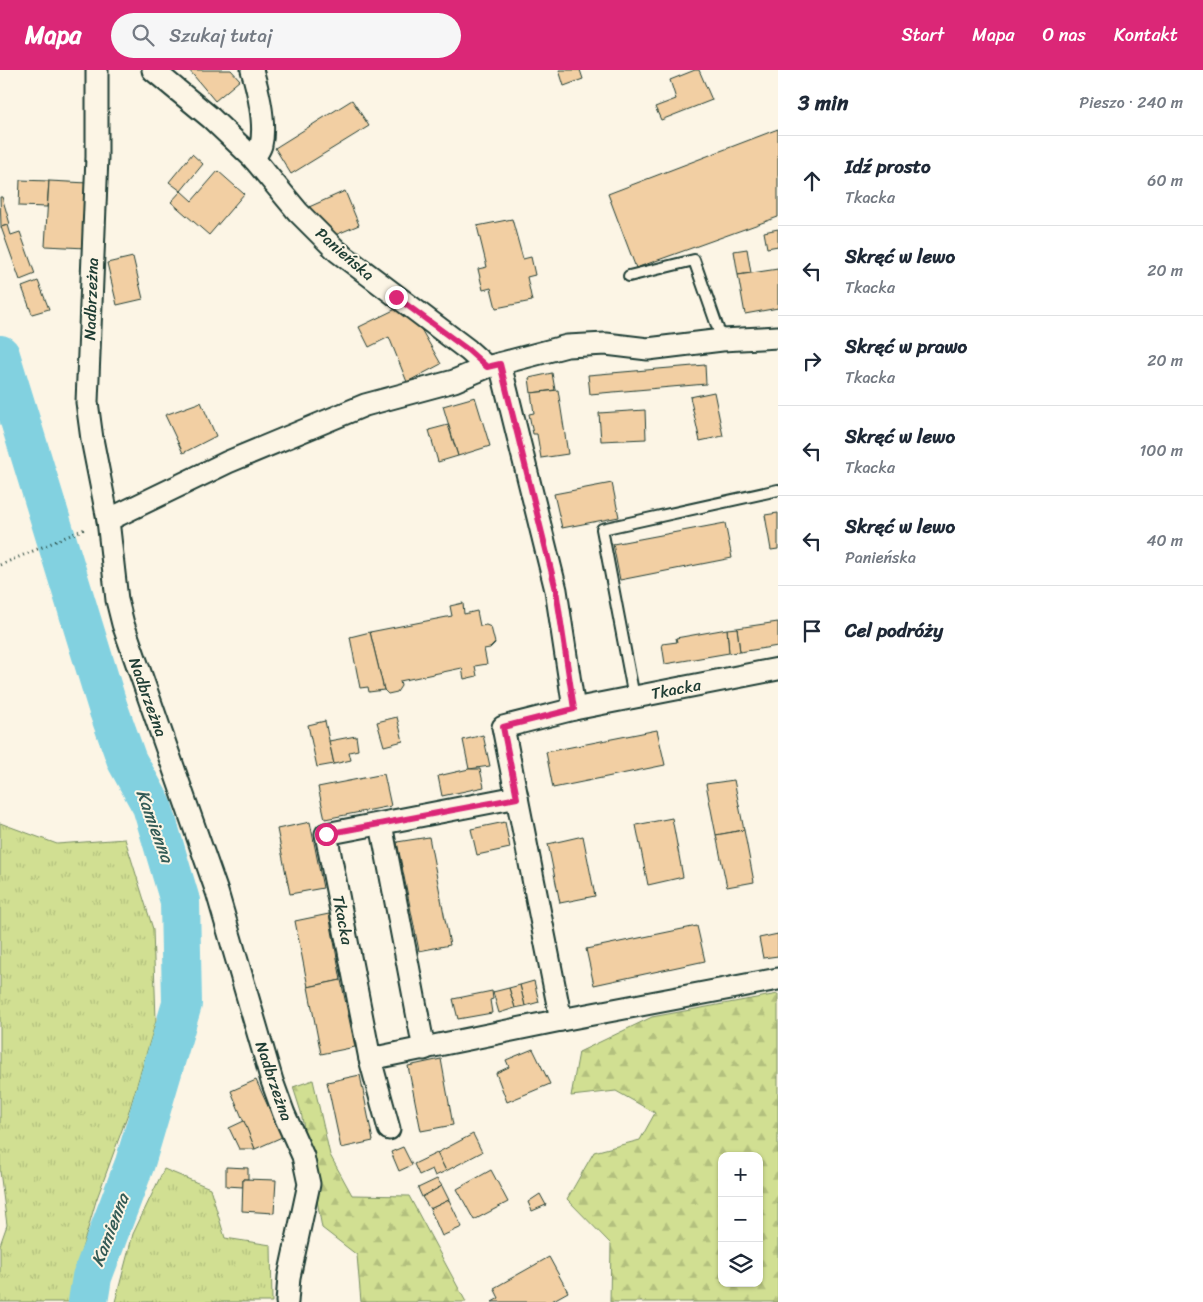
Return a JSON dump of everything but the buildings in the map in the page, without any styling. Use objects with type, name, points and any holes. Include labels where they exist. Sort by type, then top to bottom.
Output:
[{"type":"street","name":"Nadbrzeżna","points":[[97,70],[97,156],[87,402],[99,523],[123,624],[214,884],[272,1081],[303,1156],[309,1184],[289,1277],[287,1302]]},
{"type":"street","name":"Panieńska","points":[[153,70],[211,118],[254,159],[298,212],[337,251],[468,350],[494,366]]},
{"type":"street","points":[[252,70],[257,86],[262,123],[261,145],[254,159]]},
{"type":"street","points":[[99,523],[228,462],[365,405],[454,381],[494,366],[567,346],[606,344],[648,349],[722,340],[778,337]]},
{"type":"street","points":[[494,366],[556,590],[574,709]]},
{"type":"street","name":"Tkacka","points":[[560,1020],[503,727],[574,709],[778,669]]},
{"type":"street","name":"Tkacka","points":[[388,1129],[370,1060],[326,834],[517,798]]},
{"type":"street","points":[[380,824],[424,1049]]},
{"type":"street","points":[[370,1060],[560,1020],[778,979]]},
{"type":"lane","points":[[629,276],[694,260],[722,340]]},
{"type":"lane","points":[[634,697],[602,529],[778,490]]},
{"type":"path","points":[[0,565],[99,523]]},
{"type":"green space","points":[[0,823],[57,844],[125,839],[153,929],[156,1021],[130,1108],[96,1201],[72,1283],[69,1302],[0,1302],[0,1245],[7,1225],[0,1171]]},
{"type":"green space","points":[[778,994],[778,1302],[610,1302],[611,1244],[567,1199],[594,1152],[640,1140],[655,1113],[616,1091],[571,1096],[579,1052],[652,1017]]},
{"type":"green space","points":[[313,1080],[330,1155],[352,1195],[409,1196],[466,1302],[361,1302],[357,1255],[322,1228],[301,1112],[293,1087]]},
{"type":"green space","points":[[164,1169],[210,1188],[225,1238],[271,1245],[272,1302],[115,1302],[133,1234]]},
{"type":"waterway","name":"Kamienna","points":[[0,355],[108,708],[127,761],[152,806],[180,901],[182,1004],[135,1163],[92,1277],[88,1302]]},
{"type":"route","points":[[326,834],[517,798],[503,727],[574,709],[556,590],[500,364],[487,367],[468,350],[396,297]]}]
